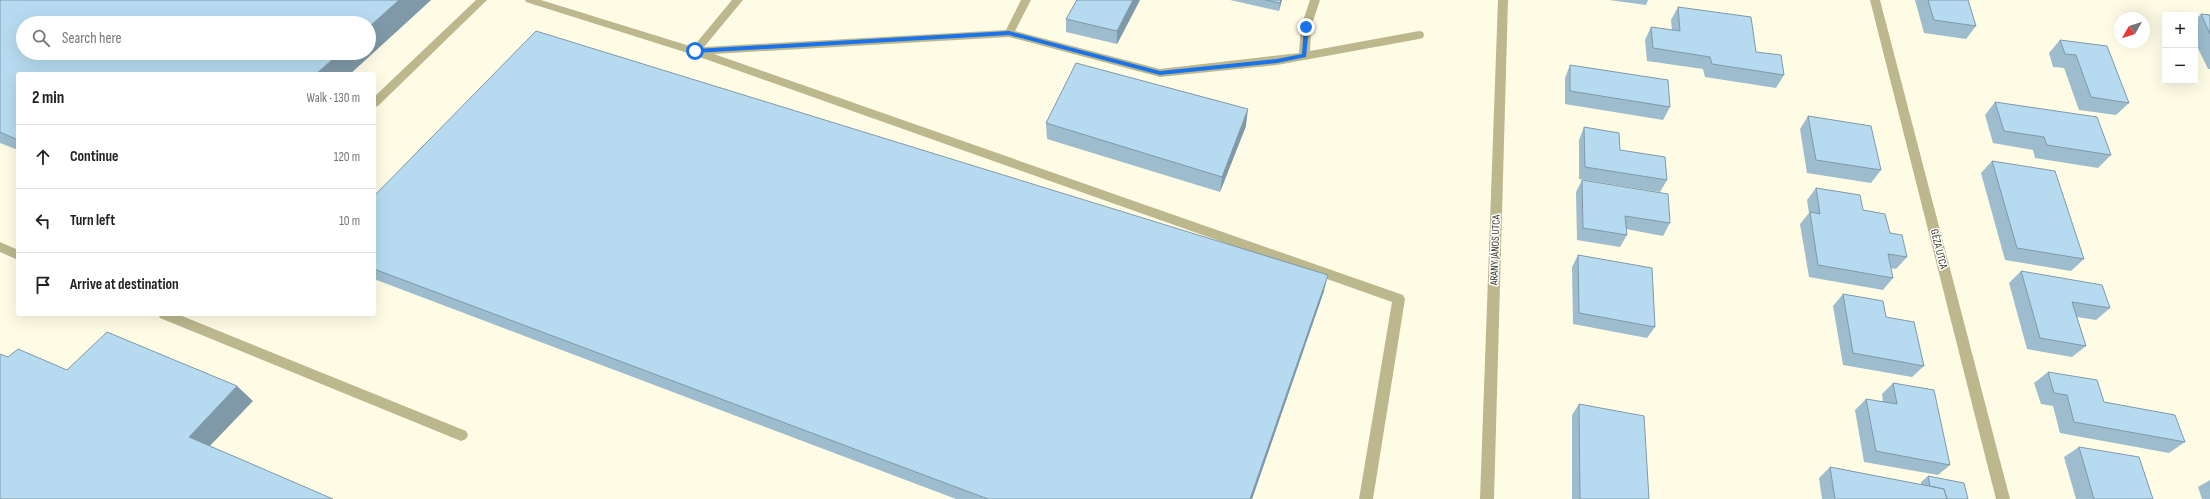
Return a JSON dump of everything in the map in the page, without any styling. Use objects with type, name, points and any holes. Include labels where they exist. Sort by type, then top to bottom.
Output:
[{"type":"street","points":[[376,101],[482,0]]},
{"type":"street","points":[[530,0],[695,51],[1400,299],[1366,499]]},
{"type":"street","points":[[695,51],[738,0]]},
{"type":"street","points":[[1009,33],[1026,0]]},
{"type":"street","points":[[1304,56],[1306,27],[1315,0]]},
{"type":"street","name":"ARANY JÁNOS UTCA","points":[[1487,499],[1503,0]]},
{"type":"street","name":"GÉZA UTCA","points":[[1875,0],[2003,499]]},
{"type":"street","points":[[695,51],[1009,33],[1160,73],[1277,61],[1419,35]]},
{"type":"street","points":[[0,247],[16,254]]},
{"type":"street","points":[[169,316],[461,435]]},
{"type":"building","points":[[0,0],[399,0],[376,21],[376,16],[16,16],[16,60],[332,60],[318,72],[16,72],[16,139],[0,132]]},
{"type":"building","points":[[1077,0],[1133,0],[1117,31],[1066,19]]},
{"type":"building","points":[[1265,0],[1281,0],[1280,3]]},
{"type":"building","points":[[1928,0],[1968,0],[1976,26],[1934,20]]},
{"type":"building","points":[[1678,7],[1751,17],[1756,52],[1781,55],[1784,75],[1712,64],[1710,57],[1653,48],[1651,27],[1680,31]]},
{"type":"building","points":[[2201,14],[2210,15],[2210,34]]},
{"type":"building","points":[[536,31],[1328,275],[1250,499],[988,499],[376,270],[376,194]]},
{"type":"building","points":[[2060,40],[2107,46],[2129,103],[2091,97],[2076,55],[2065,54]]},
{"type":"building","points":[[1076,63],[1248,109],[1222,177],[1046,123]]},
{"type":"building","points":[[1570,65],[1668,80],[1670,107],[1570,91]]},
{"type":"building","points":[[1995,102],[2097,117],[2111,155],[2047,145],[2044,137],[2004,131]]},
{"type":"building","points":[[1808,116],[1871,126],[1881,170],[1816,160]]},
{"type":"building","points":[[1584,127],[1619,133],[1620,150],[1665,157],[1667,180],[1585,167]]},
{"type":"building","points":[[1992,161],[2055,171],[2084,259],[2017,248]]},
{"type":"building","points":[[1582,180],[1668,194],[1670,223],[1625,216],[1627,235],[1583,228]]},
{"type":"building","points":[[1816,188],[1860,195],[1863,210],[1885,214],[1890,233],[1902,235],[1907,257],[1888,254],[1893,278],[1818,265],[1810,212],[1820,214]]},
{"type":"building","points":[[1578,255],[1652,268],[1655,327],[1579,313]]},
{"type":"building","points":[[2021,271],[2102,285],[2110,308],[2072,302],[2086,346],[2040,338]]},
{"type":"building","points":[[1843,294],[1883,301],[1886,317],[1914,322],[1924,366],[1853,353]]},
{"type":"building","points":[[107,332],[237,386],[189,437],[333,499],[0,499],[0,354],[8,357],[18,349],[67,370]]},
{"type":"building","points":[[2048,372],[2097,380],[2104,402],[2175,415],[2185,442],[2074,422],[2067,395],[2054,393]]},
{"type":"building","points":[[1893,383],[1934,390],[1950,465],[1876,451],[1866,399],[1897,404]]},
{"type":"building","points":[[1579,404],[1644,416],[1649,499],[1580,499]]},
{"type":"building","points":[[2079,447],[2139,457],[2153,499],[2094,499]]},
{"type":"building","points":[[1830,467],[1944,489],[1947,499],[1835,499]]},
{"type":"building","points":[[1928,476],[1964,483],[1968,499],[1947,499],[1944,489],[1930,486]]},
{"type":"route","points":[[695,51],[1009,33],[1160,73],[1277,61],[1304,56],[1306,27]]}]
